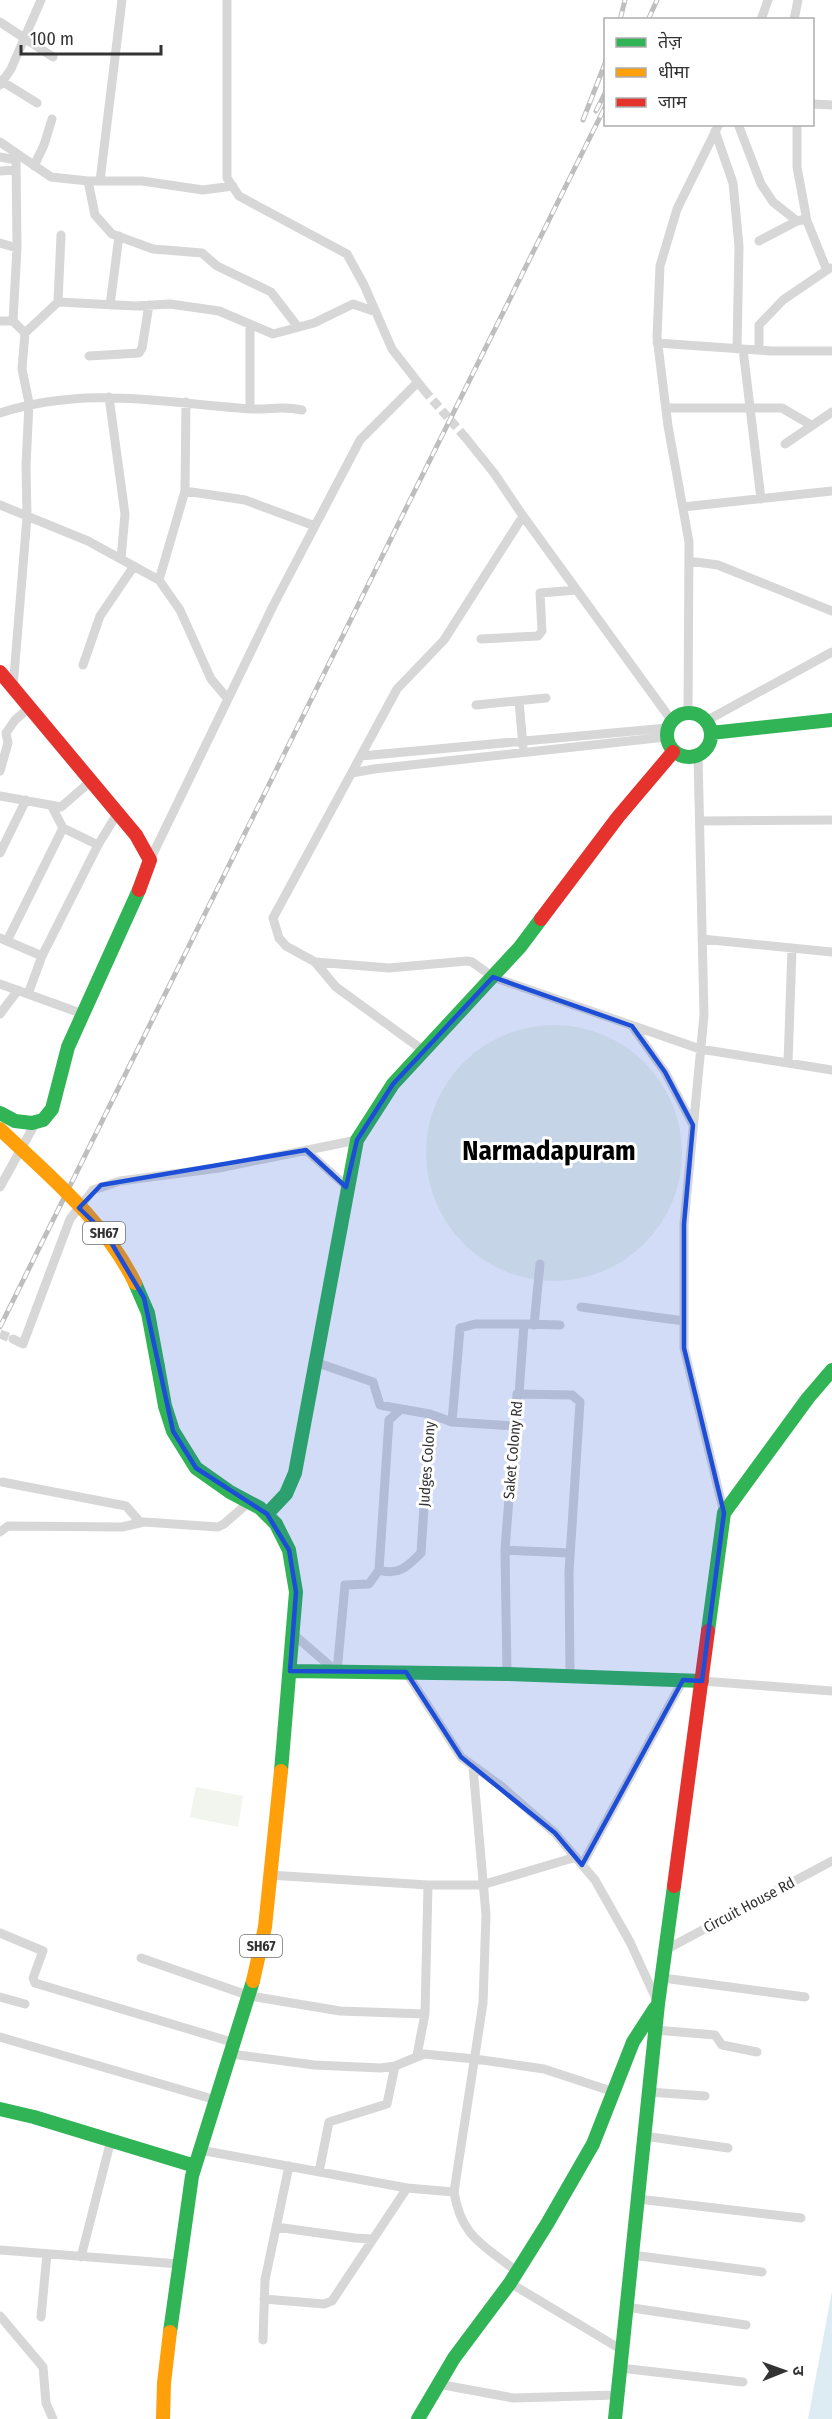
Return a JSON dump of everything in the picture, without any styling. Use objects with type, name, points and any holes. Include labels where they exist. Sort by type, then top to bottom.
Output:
[{"type":"street","points":[[37,104],[1,82],[11,69],[41,0]]},
{"type":"street","points":[[100,181],[122,0]]},
{"type":"street","points":[[0,1113],[10,1120],[27,1124],[44,1120],[53,1109],[65,1057],[138,895],[150,860],[315,526],[360,440],[421,387],[392,349],[364,285],[347,254],[239,196],[227,178],[228,0]]},
{"type":"street","points":[[762,18],[768,0]]},
{"type":"street","points":[[794,18],[798,0]]},
{"type":"street","points":[[0,22],[53,57]]},
{"type":"street","points":[[814,104],[832,105]]},
{"type":"street","points":[[34,166],[44,145],[52,119]]},
{"type":"street","points":[[739,126],[761,184],[773,202],[801,220]]},
{"type":"street","points":[[759,350],[759,325],[783,300],[829,268],[801,220],[797,126]]},
{"type":"street","points":[[688,713],[689,542],[657,343],[660,266],[677,209],[717,128]]},
{"type":"street","points":[[717,128],[733,183],[739,246],[740,349],[750,407],[761,499]]},
{"type":"street","points":[[0,142],[17,161],[17,248],[13,321]]},
{"type":"street","points":[[0,157],[34,166],[51,177],[88,181],[142,181],[203,190],[233,186]]},
{"type":"street","points":[[0,171],[17,161]]},
{"type":"street","points":[[88,181],[94,215],[111,234],[153,249],[202,253],[217,266],[271,292],[298,327]]},
{"type":"street","points":[[759,241],[801,220]]},
{"type":"street","points":[[13,688],[27,517],[26,466],[29,403],[22,369],[25,333],[58,302],[61,236]]},
{"type":"street","points":[[110,305],[119,236]]},
{"type":"street","points":[[0,243],[17,248]]},
{"type":"street","points":[[58,302],[110,305],[170,304],[219,311],[273,334],[314,323],[353,304],[376,312]]},
{"type":"street","points":[[89,356],[139,353],[142,348],[149,305]]},
{"type":"street","points":[[0,321],[13,321],[25,333]]},
{"type":"street","points":[[249,324],[250,408]]},
{"type":"street","points":[[657,343],[759,350],[832,351]]},
{"type":"street","points":[[0,413],[29,403],[91,396],[250,408],[285,406],[302,410]]},
{"type":"street","points":[[109,397],[125,514],[121,559]]},
{"type":"street","points":[[159,580],[185,491],[186,402]]},
{"type":"street","points":[[666,408],[782,408],[812,425]]},
{"type":"street","points":[[785,444],[832,412]]},
{"type":"street","points":[[352,773],[524,752],[668,729],[679,715],[688,713],[698,715],[709,727],[710,742],[698,756],[680,757],[673,752],[668,729],[577,590],[494,473],[465,437]]},
{"type":"street","points":[[185,491],[245,500],[315,526]]},
{"type":"street","points":[[683,507],[832,491]]},
{"type":"street","points":[[0,505],[88,541],[159,580],[180,610],[211,679],[228,699]]},
{"type":"street","points":[[424,1051],[336,987],[315,962],[286,946],[279,938],[273,918],[397,689],[444,639],[523,516]]},
{"type":"street","points":[[689,561],[718,565],[832,611]]},
{"type":"street","points":[[83,664],[100,616],[134,566]]},
{"type":"street","points":[[481,639],[538,636],[542,631],[540,593],[577,590]]},
{"type":"street","points":[[709,727],[832,652]]},
{"type":"street","points":[[0,672],[136,836],[150,860]]},
{"type":"street","points":[[476,705],[546,698]]},
{"type":"street","points":[[519,700],[524,752]]},
{"type":"street","points":[[0,771],[9,743],[6,732],[15,720],[29,708]]},
{"type":"street","points":[[709,727],[832,720]]},
{"type":"street","points":[[362,756],[668,729]]},
{"type":"street","points":[[267,1515],[286,1494],[295,1473],[357,1140],[393,1084],[520,947],[618,817],[673,752]]},
{"type":"street","points":[[615,2419],[658,2004],[724,1513],[684,1348],[684,1224],[704,1015],[698,756]]},
{"type":"street","points":[[0,796],[61,807],[90,782]]},
{"type":"street","points":[[0,853],[26,800]]},
{"type":"street","points":[[51,805],[63,828],[98,845]]},
{"type":"street","points":[[28,994],[42,956],[98,845],[117,813]]},
{"type":"street","points":[[700,821],[832,820]]},
{"type":"street","points":[[42,956],[4,940],[63,828]]},
{"type":"street","points":[[702,939],[832,952]]},
{"type":"street","points":[[788,1063],[792,949]]},
{"type":"street","points":[[315,962],[389,968],[472,962],[493,977],[700,1048],[832,1070]]},
{"type":"street","points":[[0,984],[83,1014]]},
{"type":"street","points":[[0,1014],[18,990]]},
{"type":"street","points":[[632,1026],[665,1072],[693,1125]]},
{"type":"street","points":[[0,1187],[36,1122]]},
{"type":"street","name":"SH67","points":[[0,1129],[106,1234],[127,1264],[144,1298],[172,1431],[196,1468],[230,1492],[260,1508],[276,1524],[289,1550],[296,1592],[265,1927],[250,1996],[195,2166],[179,2264],[164,2383],[163,2419]]},
{"type":"street","points":[[13,1340],[23,1344],[70,1219],[93,1190],[120,1181],[219,1168],[357,1140]]},
{"type":"street","points":[[306,1150],[347,1187]]},
{"type":"street","points":[[519,1394],[540,1264]]},
{"type":"street","points":[[581,1307],[684,1321]]},
{"type":"street","points":[[452,1422],[460,1328],[475,1324],[560,1325]]},
{"type":"street","name":"Judges Colony","points":[[315,1362],[374,1382],[380,1405],[430,1414],[422,1553],[406,1569],[389,1573],[379,1570],[369,1584],[345,1585],[337,1671]]},
{"type":"street","points":[[724,1513],[808,1398],[832,1370]]},
{"type":"street","name":"Saket Colony Rd","points":[[507,1674],[505,1550],[517,1394],[572,1395],[580,1402],[570,1553],[570,1676]]},
{"type":"street","points":[[379,1570],[389,1420],[401,1409]]},
{"type":"street","points":[[430,1414],[452,1422],[514,1426]]},
{"type":"street","points":[[2,1482],[126,1506],[140,1522]]},
{"type":"street","points":[[0,1532],[8,1526],[122,1527],[140,1522],[218,1527],[249,1503]]},
{"type":"street","points":[[505,1550],[570,1553]]},
{"type":"street","points":[[293,1634],[337,1671]]},
{"type":"street","points":[[290,1671],[507,1674],[683,1680],[832,1691]]},
{"type":"street","points":[[406,1672],[461,1757],[501,1786],[555,1833],[579,1861],[601,1890],[630,1942],[658,2004]]},
{"type":"street","points":[[269,1875],[482,1886],[579,1861],[683,1680]]},
{"type":"street","points":[[473,1767],[486,1915],[483,2002],[454,2192],[460,2220],[466,2230],[513,2277],[622,2350]]},
{"type":"street","name":"Circuit House Rd","points":[[667,1949],[832,1861]]},
{"type":"street","points":[[417,2055],[425,2014],[428,1885]]},
{"type":"street","points":[[0,1933],[43,1951],[33,1977],[35,1983],[233,2048],[314,2065],[381,2068],[395,2066],[417,2055],[474,2059],[544,2069],[614,2092]]},
{"type":"street","points":[[141,1958],[250,1996],[340,2011],[425,2014]]},
{"type":"street","points":[[663,1978],[805,1997]]},
{"type":"street","points":[[0,1997],[25,2004]]},
{"type":"street","points":[[418,2419],[454,2358],[513,2277],[547,2224],[593,2144],[633,2042],[658,2004]]},
{"type":"street","points":[[656,2030],[715,2035],[722,2045],[757,2052]]},
{"type":"street","points":[[0,2037],[216,2100]]},
{"type":"street","points":[[319,2172],[329,2122],[387,2104],[395,2066]]},
{"type":"street","points":[[649,2092],[705,2096]]},
{"type":"street","points":[[0,2109],[195,2166]]},
{"type":"street","points":[[644,2136],[728,2148]]},
{"type":"street","points":[[81,2257],[111,2140]]},
{"type":"street","points":[[200,2150],[407,2188],[454,2192]]},
{"type":"street","points":[[263,2340],[266,2274],[289,2166]]},
{"type":"street","points":[[264,2299],[329,2303],[407,2188]]},
{"type":"street","points":[[638,2199],[801,2218]]},
{"type":"street","points":[[276,2227],[374,2239]]},
{"type":"street","points":[[0,2250],[179,2264]]},
{"type":"street","points":[[41,2317],[47,2254]]},
{"type":"street","points":[[632,2255],[762,2272]]},
{"type":"street","points":[[626,2307],[746,2325]]},
{"type":"street","points":[[0,2316],[43,2367],[46,2403],[53,2419]]},
{"type":"street","points":[[620,2368],[743,2382]]},
{"type":"street","points":[[438,2384],[513,2398],[617,2395]]},
{"type":"highlighted area","points":[[493,977],[632,1026],[665,1072],[693,1125],[684,1224],[684,1348],[724,1513],[702,1681],[683,1680],[582,1865],[555,1833],[461,1757],[406,1672],[290,1671],[296,1592],[289,1550],[267,1514],[196,1468],[173,1431],[144,1298],[106,1234],[79,1208],[101,1185],[306,1150],[346,1187],[357,1140],[393,1084]]},
{"type":"shaded area","points":[[554,1025],[579,1028],[603,1035],[635,1054],[653,1072],[672,1104],[679,1128],[682,1153],[679,1178],[672,1202],[653,1234],[635,1252],[603,1271],[579,1278],[554,1281],[529,1278],[505,1271],[473,1252],[455,1234],[436,1202],[429,1178],[426,1153],[429,1128],[436,1104],[455,1072],[473,1054],[505,1035],[529,1028]]},
{"type":"shaded area","points":[[196,1787],[243,1796],[238,1827],[190,1817]]},
{"type":"shaded area","points":[[832,2291],[832,2419],[808,2419]]},
{"type":"tunnel","points":[[424,390],[465,437]]},
{"type":"tunnel","points":[[0,1334],[13,1339]]},
{"type":"railway","points":[[620,18],[625,0]]},
{"type":"railway","points":[[649,18],[657,0]]},
{"type":"railway","points":[[583,120],[604,66]]},
{"type":"railway","points":[[596,111],[604,95]]},
{"type":"railway","points":[[0,1327],[604,109]]},
{"type":"traffic: fast","points":[[689,713],[698,714],[705,719],[710,726],[711,735],[710,744],[705,751],[698,756],[689,757],[680,756],[673,751],[668,744],[667,735],[668,726],[673,719],[680,714],[689,713]]},
{"type":"traffic: fast","points":[[711,733],[832,720]]},
{"type":"traffic: fast","points":[[0,1113],[15,1121],[32,1123],[43,1120],[52,1109],[68,1047],[139,890]]},
{"type":"traffic: fast","points":[[267,1514],[286,1494],[295,1473],[357,1140],[393,1084],[520,947],[541,919]]},
{"type":"traffic: fast","points":[[135,1283],[148,1313],[158,1367]]},
{"type":"traffic: fast","points":[[158,1367],[165,1406],[173,1431],[196,1468],[230,1492],[260,1508],[276,1524],[289,1550],[296,1592],[281,1771]]},
{"type":"traffic: fast","points":[[708,1631],[724,1513],[808,1398],[832,1370]]},
{"type":"traffic: fast","points":[[290,1671],[507,1674],[702,1681]]},
{"type":"traffic: fast","points":[[615,2419],[658,2004],[674,1886]]},
{"type":"traffic: fast","points":[[170,2332],[192,2176],[253,1981]]},
{"type":"traffic: fast","points":[[418,2419],[454,2358],[510,2283],[547,2224],[593,2144],[633,2042],[655,2008]]},
{"type":"traffic: fast","points":[[0,2109],[34,2117],[195,2166]]},
{"type":"traffic: slow","points":[[0,1129],[92,1219],[123,1261],[135,1283]]},
{"type":"traffic: slow","points":[[253,1981],[265,1927],[281,1771]]},
{"type":"traffic: slow","points":[[163,2419],[164,2383],[170,2332]]},
{"type":"traffic: jam","points":[[0,672],[136,835],[150,860],[139,890]]},
{"type":"traffic: jam","points":[[541,919],[618,817],[673,752]]},
{"type":"traffic: jam","points":[[674,1886],[708,1631]]},
{"type":"district","name":"Narmadapuram","points":[[549,1151]]}]
